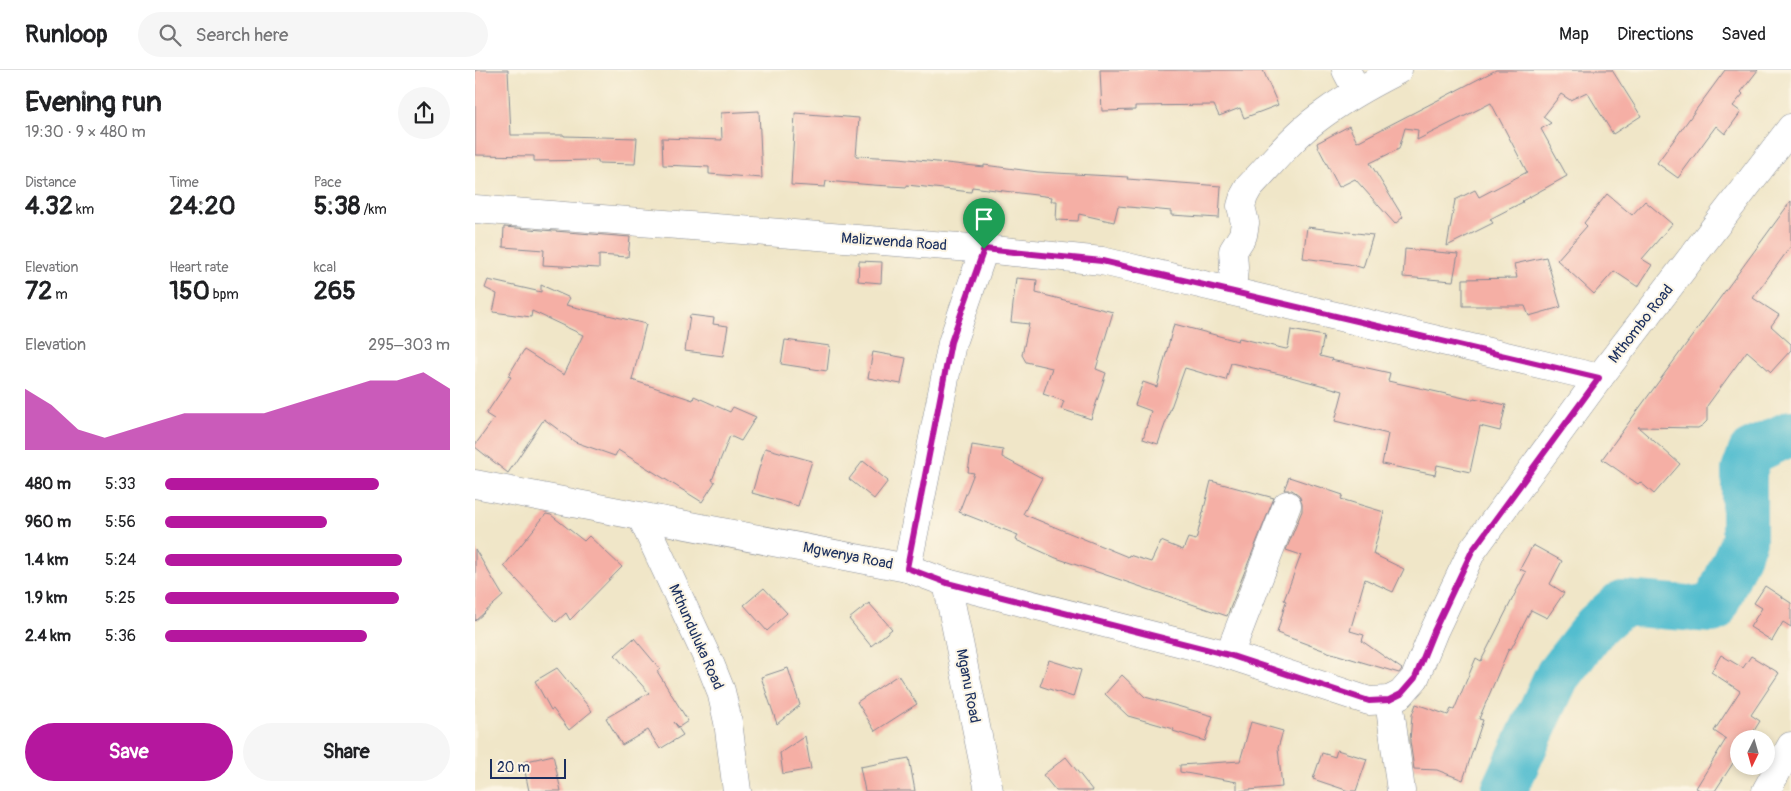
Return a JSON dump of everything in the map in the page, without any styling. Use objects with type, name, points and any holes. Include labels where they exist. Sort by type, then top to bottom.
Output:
[{"type":"street","points":[[1232,291],[1233,251],[1243,235],[1245,224],[1241,206],[1249,187],[1317,119],[1352,80],[1398,70]]},
{"type":"street","name":"Mthombo Road","points":[[1389,700],[1401,694],[1415,678],[1434,631],[1472,551],[1599,378],[1791,128]]},
{"type":"street","name":"Malizwenda Road","points":[[475,209],[984,249],[1102,261],[1599,378]]},
{"type":"street","points":[[907,568],[951,342],[984,249]]},
{"type":"street","name":"Mgwenya Road","points":[[475,484],[907,568],[947,583],[1229,655],[1369,701],[1389,700]]},
{"type":"street","points":[[1229,655],[1287,505]]},
{"type":"street","name":"Mthunduluka Road","points":[[642,518],[721,691],[728,722],[737,791]]},
{"type":"street","name":"Mganu Road","points":[[947,583],[989,791]]},
{"type":"street","points":[[1389,700],[1401,791]]},
{"type":"street","points":[[1766,791],[1791,746]]},
{"type":"building","points":[[475,70],[508,70],[511,135],[637,138],[635,164],[598,163],[598,160],[534,161],[534,156],[475,155]]},
{"type":"building","points":[[1100,70],[1263,70],[1278,105],[1244,118],[1240,108],[1219,116],[1214,105],[1135,106],[1135,110],[1102,111]]},
{"type":"building","points":[[1496,70],[1612,70],[1641,116],[1613,134],[1587,92],[1570,100],[1561,94],[1543,117],[1551,123],[1541,129],[1567,176],[1490,219],[1493,223],[1447,246],[1455,200],[1475,190],[1479,197],[1527,172],[1491,103],[1417,140],[1418,130],[1405,128],[1399,149],[1370,163],[1403,217],[1395,224],[1355,179],[1339,187],[1317,143],[1349,126],[1357,142]]},
{"type":"building","points":[[1725,70],[1758,70],[1733,106],[1741,112],[1725,134],[1716,126],[1678,178],[1657,163]]},
{"type":"building","points":[[759,111],[762,178],[709,174],[709,167],[663,165],[662,138],[722,140],[721,113]]},
{"type":"building","points":[[795,113],[859,118],[856,156],[899,158],[984,167],[984,165],[1038,172],[1128,177],[1127,179],[1221,186],[1219,218],[1171,215],[1171,211],[1118,206],[1114,222],[1079,214],[1078,221],[1056,220],[1057,201],[1051,201],[1052,197],[972,187],[971,192],[907,185],[907,187],[826,181],[825,187],[791,185]]},
{"type":"building","points":[[1607,194],[1632,215],[1645,201],[1672,224],[1642,259],[1652,265],[1638,287],[1614,271],[1594,294],[1557,260],[1587,226],[1584,223]]},
{"type":"building","points":[[1791,201],[1791,246],[1753,298],[1779,315],[1771,326],[1791,344],[1791,350],[1771,372],[1747,351],[1707,406],[1707,421],[1698,428],[1638,427],[1680,464],[1654,494],[1640,482],[1638,484],[1602,459]]},
{"type":"building","points":[[504,227],[630,237],[628,257],[599,255],[599,268],[543,265],[544,250],[503,247]]},
{"type":"building","points":[[1307,227],[1373,235],[1363,268],[1349,264],[1303,258]]},
{"type":"building","points":[[1405,249],[1458,254],[1453,281],[1403,277]]},
{"type":"building","points":[[1546,257],[1561,307],[1529,316],[1525,306],[1463,306],[1463,279],[1517,278],[1514,264]]},
{"type":"building","points":[[859,261],[882,262],[881,283],[858,281]]},
{"type":"building","points":[[1016,278],[1037,280],[1036,293],[1113,312],[1096,369],[1106,373],[1091,419],[1061,409],[1064,401],[1043,394],[1052,368],[1026,362],[1022,355],[1029,324],[1011,322]]},
{"type":"building","points":[[488,280],[541,292],[541,285],[570,298],[566,305],[646,324],[632,380],[693,400],[694,396],[730,412],[733,407],[756,417],[741,441],[730,436],[712,480],[715,482],[702,502],[618,450],[615,456],[575,442],[544,419],[508,473],[475,447],[494,419],[486,414],[511,377],[508,376],[524,350],[564,375],[583,335],[532,311],[531,317],[493,312],[497,294],[485,288]]},
{"type":"building","points":[[690,315],[714,318],[713,324],[728,326],[723,356],[685,351]]},
{"type":"building","points":[[1174,324],[1238,341],[1239,338],[1286,349],[1288,348],[1291,330],[1324,336],[1320,356],[1390,373],[1388,381],[1473,400],[1474,398],[1506,405],[1500,431],[1480,426],[1470,472],[1437,465],[1435,475],[1382,464],[1388,434],[1335,421],[1343,391],[1231,363],[1226,380],[1185,368],[1158,444],[1143,439],[1151,411],[1135,405],[1143,382],[1157,387]]},
{"type":"building","points":[[785,340],[830,346],[827,371],[781,364]]},
{"type":"building","points":[[873,352],[906,358],[901,384],[868,378]]},
{"type":"building","points":[[972,445],[1003,450],[1002,457],[1042,478],[1023,514],[1128,557],[1129,555],[1151,562],[1161,541],[1183,550],[1188,538],[1196,540],[1211,481],[1274,498],[1227,616],[1056,558],[1016,540],[1018,535],[959,512],[974,473],[968,472]]},
{"type":"building","points":[[765,448],[812,461],[798,506],[752,493]]},
{"type":"building","points":[[863,461],[888,481],[874,499],[849,479]]},
{"type":"building","points":[[1289,477],[1343,495],[1341,499],[1384,512],[1373,554],[1404,569],[1393,592],[1365,579],[1350,631],[1364,635],[1362,641],[1402,669],[1399,673],[1328,652],[1277,633],[1286,601],[1284,600],[1301,555],[1286,550],[1302,511],[1299,495],[1292,490],[1284,490]]},
{"type":"building","points":[[546,514],[551,515],[584,541],[589,536],[622,567],[570,620],[566,613],[556,622],[504,566]]},
{"type":"building","points":[[1533,545],[1562,561],[1550,584],[1564,593],[1547,618],[1531,610],[1511,649],[1509,648],[1479,719],[1483,720],[1463,780],[1437,770],[1414,769],[1410,741],[1412,715],[1416,704],[1448,715],[1451,709],[1454,710],[1476,658],[1481,661],[1526,572],[1520,569]]},
{"type":"building","points":[[475,549],[503,596],[475,621]]},
{"type":"building","points":[[1765,586],[1791,603],[1791,627],[1783,622],[1772,641],[1750,627],[1762,608],[1754,603]]},
{"type":"building","points":[[764,588],[787,613],[767,631],[744,605]]},
{"type":"building","points":[[869,603],[892,629],[871,646],[849,619]]},
{"type":"building","points":[[634,638],[660,669],[657,671],[688,721],[679,727],[674,722],[683,735],[660,749],[648,730],[622,745],[606,718],[649,693],[615,655]]},
{"type":"building","points":[[1721,655],[1743,668],[1751,656],[1779,673],[1751,715],[1760,721],[1754,730],[1730,730],[1730,768],[1715,791],[1702,791],[1696,788],[1726,739],[1714,731],[1740,691],[1711,672]]},
{"type":"building","points":[[1049,660],[1081,670],[1073,697],[1040,686]]},
{"type":"building","points":[[557,668],[592,711],[569,730],[553,709],[551,710],[535,681]]},
{"type":"building","points":[[788,668],[800,705],[777,724],[761,677]]},
{"type":"building","points":[[898,675],[917,704],[875,731],[857,702]]},
{"type":"building","points":[[1122,675],[1145,697],[1213,716],[1205,741],[1173,731],[1174,729],[1128,716],[1105,694]]},
{"type":"building","points":[[1251,722],[1283,731],[1278,748],[1282,787],[1237,791],[1237,782],[1180,772],[1180,765],[1240,761]]},
{"type":"building","points":[[805,736],[811,769],[783,774],[780,753]]},
{"type":"building","points":[[1337,750],[1367,759],[1356,791],[1349,791],[1313,779],[1322,753],[1335,757]]},
{"type":"building","points":[[553,755],[561,791],[529,791],[523,762]]},
{"type":"building","points":[[1066,757],[1093,791],[1056,791],[1043,775]]},
{"type":"building","points":[[909,758],[915,791],[865,791],[860,767]]},
{"type":"waterway","points":[[1504,791],[1557,676],[1596,626],[1622,603],[1713,610],[1744,540],[1744,471],[1751,452],[1791,433]]},
{"type":"route","points":[[984,249],[1102,261],[1599,378],[1472,551],[1434,631],[1415,678],[1401,694],[1389,700],[1369,701],[1229,655],[947,583],[907,568],[951,342],[984,249]]}]
